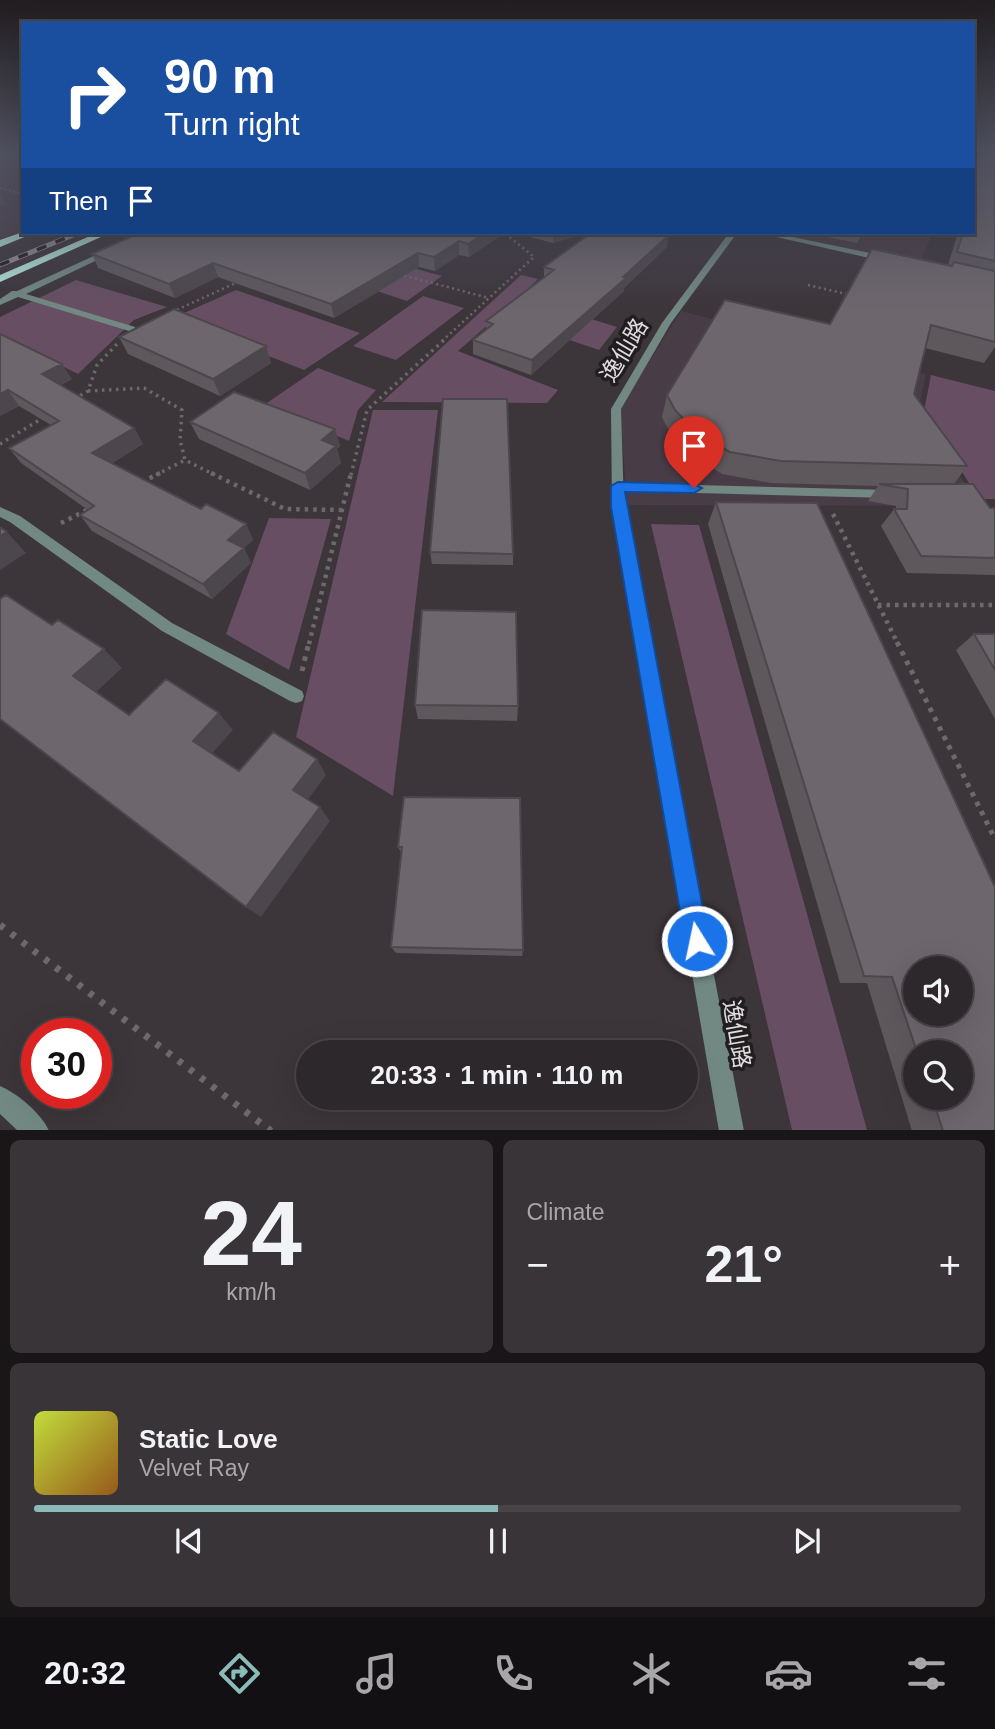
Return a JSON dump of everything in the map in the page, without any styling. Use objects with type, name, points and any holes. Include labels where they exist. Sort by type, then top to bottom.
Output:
[{"type":"highway","points":[[0,244],[24,235]]},
{"type":"highway","points":[[0,279],[100,235]]},
{"type":"street","name":"逸仙路","points":[[732,235],[667,323],[616,409],[618,507],[732,1130]]},
{"type":"street","points":[[772,235],[867,255],[892,266]]},
{"type":"street","points":[[0,302],[127,244]]},
{"type":"street","points":[[12,274],[19,292]]},
{"type":"street","points":[[0,294],[19,292],[132,328]]},
{"type":"street","points":[[618,486],[904,494]]},
{"type":"street","points":[[0,512],[38,535],[167,627],[296,696]]},
{"type":"street","points":[[0,1098],[37,1130]]},
{"type":"path","points":[[296,696],[367,410],[534,257],[507,235]]},
{"type":"path","points":[[387,271],[489,298]]},
{"type":"path","points":[[88,391],[97,365],[132,328],[225,290],[249,276]]},
{"type":"path","points":[[808,285],[859,297]]},
{"type":"path","points":[[66,404],[88,391],[144,388],[182,410],[180,440],[185,460],[285,509],[342,510]]},
{"type":"path","points":[[0,444],[55,411]]},
{"type":"path","points":[[136,485],[185,460]]},
{"type":"path","points":[[822,492],[995,839]]},
{"type":"path","points":[[38,535],[99,504]]},
{"type":"path","points":[[878,605],[995,605]]},
{"type":"path","points":[[0,925],[271,1130]]},
{"type":"shaded area","points":[[0,206],[21,206],[21,234],[0,244]]},
{"type":"shaded area","points":[[780,235],[932,235],[917,270],[865,253]]},
{"type":"shaded area","points":[[318,242],[442,276],[407,301],[286,261]]},
{"type":"shaded area","points":[[521,275],[538,279],[520,297],[617,327],[599,350],[498,316],[458,351],[558,390],[547,403],[382,402]]},
{"type":"shaded area","points":[[76,280],[167,307],[134,320],[78,374],[0,335],[0,317]]},
{"type":"shaded area","points":[[236,290],[360,333],[304,370],[173,318]]},
{"type":"shaded area","points":[[423,296],[464,308],[396,360],[353,346]]},
{"type":"shaded area","points":[[681,311],[926,374],[918,412],[980,506],[627,505],[620,408]]},
{"type":"shaded area","points":[[318,368],[376,390],[358,410],[349,441],[264,405]]},
{"type":"shaded area","points":[[931,375],[995,391],[995,499],[979,499],[924,411]]},
{"type":"shaded area","points":[[373,410],[438,410],[393,796],[296,737]]},
{"type":"shaded area","points":[[269,518],[331,519],[289,670],[226,634]]},
{"type":"shaded area","points":[[651,524],[699,525],[867,1130],[792,1130]]},
{"type":"building","points":[[975,206],[995,206],[995,261],[957,252],[962,235],[975,235]]},
{"type":"building","points":[[135,235],[482,235],[468,244],[459,241],[434,257],[418,253],[331,304],[213,263],[169,284],[92,254]]},
{"type":"building","points":[[588,235],[669,235],[623,277],[626,278],[532,360],[473,340],[493,324],[486,321],[554,270],[544,267]]},
{"type":"building","points":[[872,249],[952,266],[954,262],[995,271],[995,342],[931,325],[914,394],[967,466],[781,461],[730,452],[694,430],[675,410],[667,395],[725,300],[830,324]]},
{"type":"building","points":[[174,309],[266,346],[213,379],[119,337]]},
{"type":"building","points":[[0,334],[62,364],[42,374],[134,428],[92,453],[201,509],[206,504],[246,524],[228,540],[244,548],[203,584],[80,515],[94,506],[9,448],[59,421],[8,390],[0,394]]},
{"type":"building","points":[[234,392],[335,429],[322,440],[336,446],[305,473],[190,422]]},
{"type":"building","points":[[443,399],[507,399],[513,554],[430,552]]},
{"type":"building","points":[[879,484],[973,484],[990,508],[995,508],[995,558],[921,556],[894,509],[907,509],[908,489]]},
{"type":"building","points":[[716,502],[817,503],[995,887],[995,1130],[943,1130],[936,1110],[973,1110],[973,1040],[913,1040],[908,1026],[973,1026],[973,956],[903,956],[903,1010],[892,977],[864,976]]},
{"type":"building","points":[[0,527],[7,532],[0,536]]},
{"type":"building","points":[[6,595],[52,625],[58,620],[104,649],[73,676],[129,715],[166,679],[219,713],[193,741],[239,771],[273,732],[317,759],[293,790],[320,807],[246,907],[0,719],[0,599]]},
{"type":"building","points":[[422,610],[516,612],[518,706],[415,705]]},
{"type":"building","points":[[974,634],[995,634],[995,670]]},
{"type":"building","points":[[404,797],[520,798],[523,950],[391,947],[402,847],[398,847]]},
{"type":"railway","points":[[0,265],[73,235]]},
{"type":"route","points":[[694,488],[618,486],[618,507],[697,941]]}]
